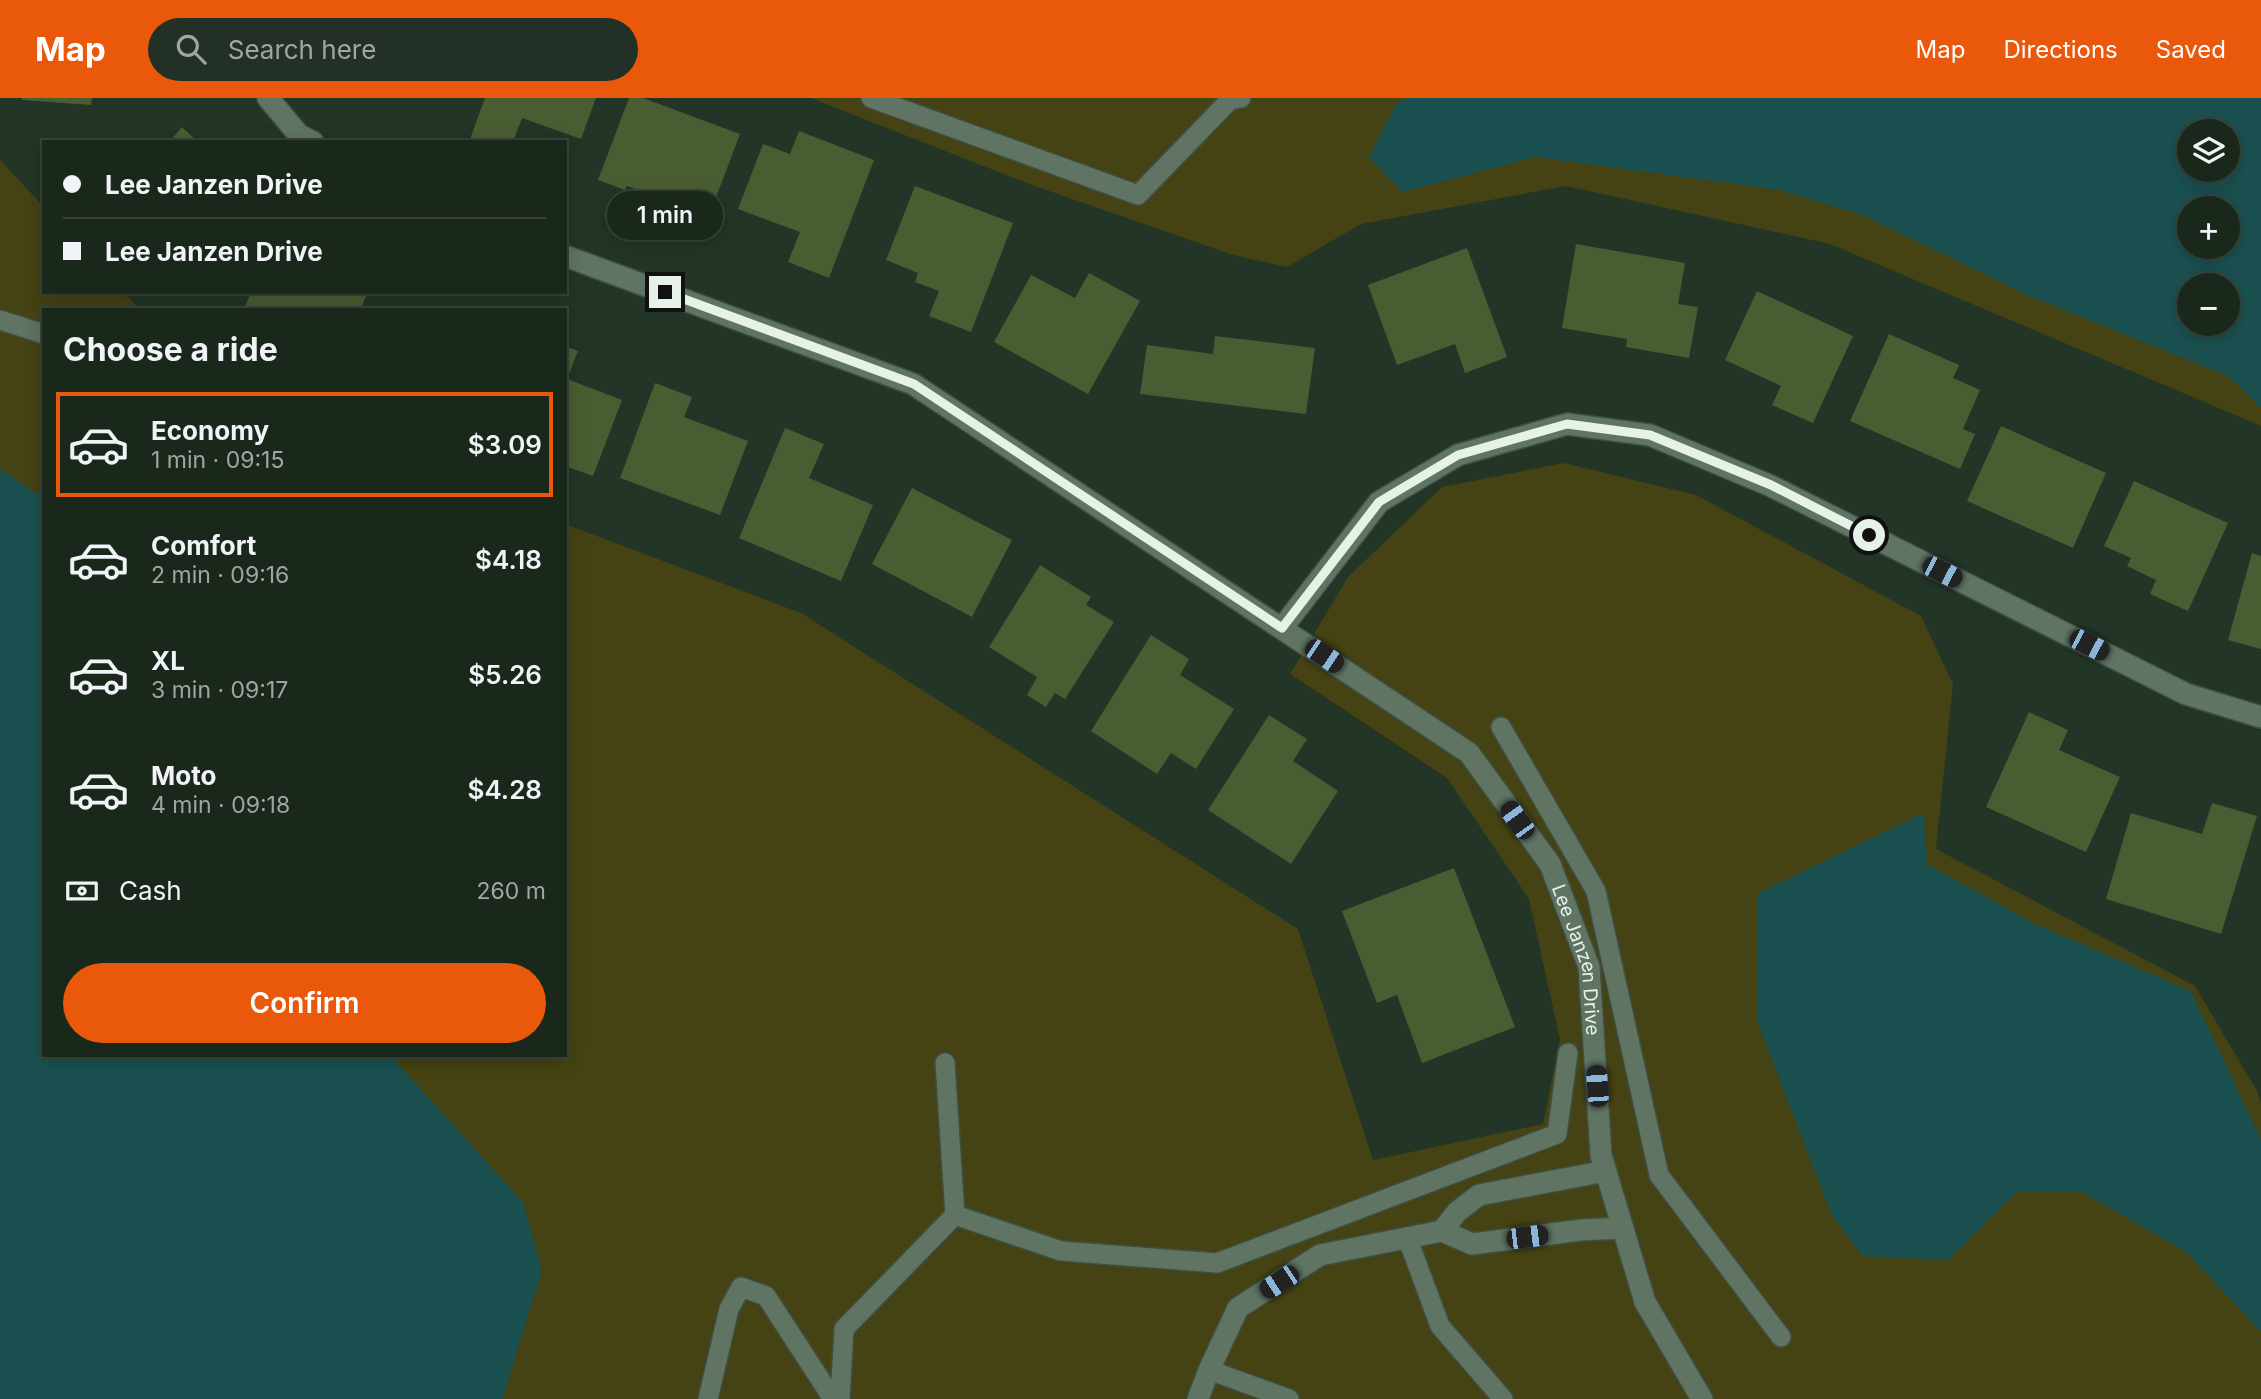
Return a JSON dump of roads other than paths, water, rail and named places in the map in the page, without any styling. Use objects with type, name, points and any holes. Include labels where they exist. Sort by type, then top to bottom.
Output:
[{"type":"street","points":[[268,98],[299,135],[309,140]]},
{"type":"street","name":"Lee Janzen Drive","points":[[567,257],[914,384],[1469,753],[1550,864],[1588,967],[1601,1155],[1645,1302],[1702,1399]]},
{"type":"street","points":[[1282,628],[1379,502],[1458,455],[1567,424],[1650,435],[1771,485],[2186,694],[2261,717]]},
{"type":"street","points":[[1442,1231],[1457,1212],[1479,1195],[1606,1171]]},
{"type":"street","points":[[1198,1399],[1238,1308],[1320,1255],[1442,1231],[1472,1244],[1581,1230],[1623,1228]]},
{"type":"lane","points":[[872,98],[1138,195],[1230,100],[1241,98]]},
{"type":"lane","points":[[0,320],[42,333]]},
{"type":"lane","points":[[1501,727],[1596,891],[1659,1175],[1781,1338]]},
{"type":"lane","points":[[954,1215],[1061,1251],[1217,1263],[1557,1134],[1568,1053]]},
{"type":"lane","points":[[840,1399],[844,1329],[954,1215],[945,1063]]},
{"type":"lane","points":[[1407,1237],[1440,1326],[1503,1399]]},
{"type":"lane","points":[[709,1399],[729,1309],[741,1287],[766,1296],[832,1399]]},
{"type":"lane","points":[[1209,1370],[1289,1399]]},
{"type":"water","points":[[1409,98],[2261,98],[2261,408],[2228,376],[2027,295],[1863,215],[1779,190],[1536,157],[1402,192],[1369,157],[1396,104]]},
{"type":"water","points":[[0,469],[42,497],[42,1057],[392,1057],[523,1202],[542,1271],[502,1399],[0,1399]]},
{"type":"water","points":[[1924,813],[1927,864],[2035,924],[2191,991],[2261,1140],[2261,1332],[2186,1252],[2082,1192],[2017,1192],[1948,1260],[1863,1256],[1832,1216],[1758,1023],[1758,893]]}]
